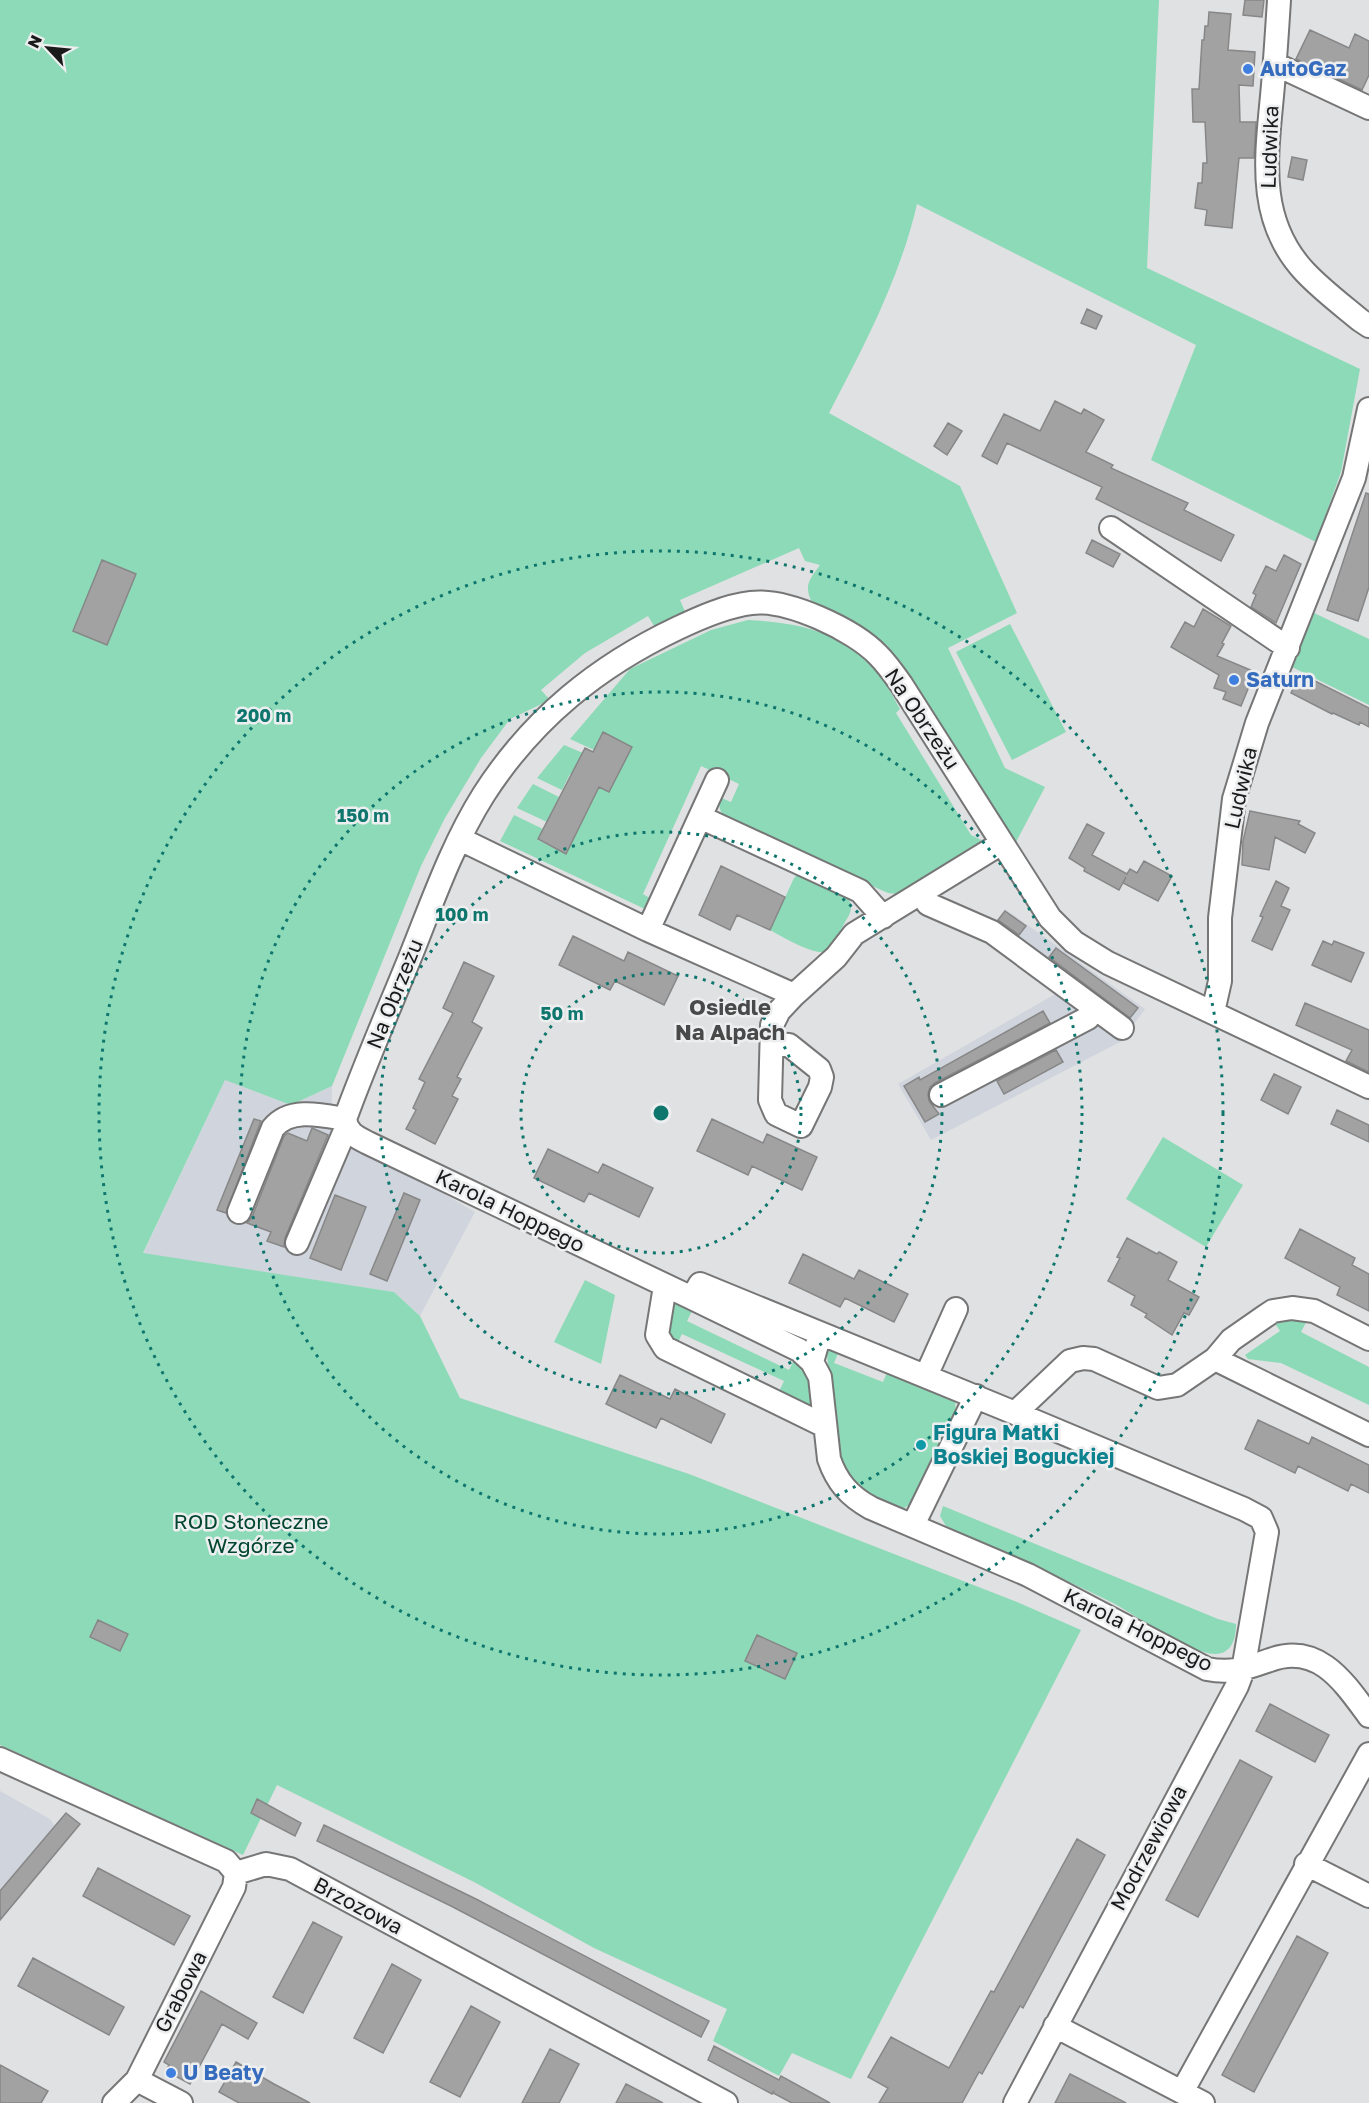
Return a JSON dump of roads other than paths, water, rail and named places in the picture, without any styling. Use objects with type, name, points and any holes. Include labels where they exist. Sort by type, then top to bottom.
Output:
[{"type":"street","name":"Ludwika","points":[[1279,0],[1266,158],[1268,196],[1274,224],[1287,248],[1305,272],[1369,326]]},
{"type":"street","points":[[1275,64],[1369,108]]},
{"type":"street","name":"Ludwika","points":[[1213,1012],[1220,981],[1220,918],[1234,799],[1257,723],[1361,481],[1369,409]]},
{"type":"street","points":[[1111,528],[1288,648]]},
{"type":"street","name":"Na Obrzeżu","points":[[297,1243],[349,1128],[443,876],[484,794],[524,740],[559,704],[604,670],[645,644],[705,615],[752,603],[770,603],[809,614],[850,634],[878,655],[901,684],[1050,918],[1074,942],[1108,963],[1213,1012]]},
{"type":"street","points":[[648,930],[717,780]]},
{"type":"street","points":[[700,818],[860,891],[883,917]]},
{"type":"street","points":[[460,839],[648,930],[794,995]]},
{"type":"street","points":[[772,1044],[789,1046],[819,1070],[822,1077],[820,1087],[801,1126],[776,1114],[770,1100],[772,1025],[779,1011],[836,957],[854,934],[1002,843]]},
{"type":"street","points":[[921,894],[928,904],[992,932],[1122,1028]]},
{"type":"street","points":[[941,1095],[1088,1017],[1095,1008]]},
{"type":"street","points":[[1213,1012],[1369,1087]]},
{"type":"street","name":"Karola Hoppego","points":[[239,1212],[273,1128],[280,1120],[315,1114],[349,1128],[665,1286],[799,1350],[812,1362],[820,1377],[829,1459],[833,1471],[844,1489],[855,1499],[871,1508],[1028,1575],[1207,1669],[1243,1670],[1267,1532],[1261,1518],[976,1396]]},
{"type":"street","points":[[692,1299],[700,1284],[976,1396],[913,1525]]},
{"type":"street","points":[[665,1286],[657,1335],[665,1348],[825,1426]]},
{"type":"street","points":[[1015,1413],[1070,1361],[1083,1358],[1094,1359],[1158,1388],[1177,1385],[1215,1359],[1231,1340],[1273,1311],[1292,1308],[1314,1311],[1369,1339]]},
{"type":"street","points":[[926,1376],[956,1309]]},
{"type":"street","points":[[812,1362],[820,1334]]},
{"type":"street","points":[[1215,1359],[1369,1436]]},
{"type":"street","points":[[1243,1670],[1286,1656],[1309,1658],[1326,1666],[1341,1679],[1369,1716]]},
{"type":"street","name":"Modrzewiowa","points":[[1015,2103],[1237,1686],[1243,1670]]},
{"type":"street","points":[[1182,2092],[1306,1864],[1369,1754]]},
{"type":"street","points":[[0,1759],[226,1862],[236,1873]]},
{"type":"street","name":"Brzozowa","points":[[236,1873],[266,1864],[290,1869],[711,2100]]},
{"type":"street","points":[[1306,1864],[1369,1896]]},
{"type":"street","name":"Grabowa","points":[[114,2103],[137,2080],[234,1887],[236,1873]]},
{"type":"street","points":[[1055,2026],[1203,2103]]},
{"type":"street","points":[[137,2080],[181,2103]]},
{"type":"place","name":"AutoGaz","points":[[1248,69]]},
{"type":"place","name":"Saturn","points":[[1234,680]]},
{"type":"place","name":"Figura Matki Boskiej Boguckiej","points":[[921,1445]]},
{"type":"place","name":"U Beaty","points":[[171,2073]]},
{"type":"district","name":"Osiedle Na Alpach","points":[[730,1020]]},
{"type":"park label","name":"ROD Słoneczne Wzgórze","points":[[251,1534]]}]
